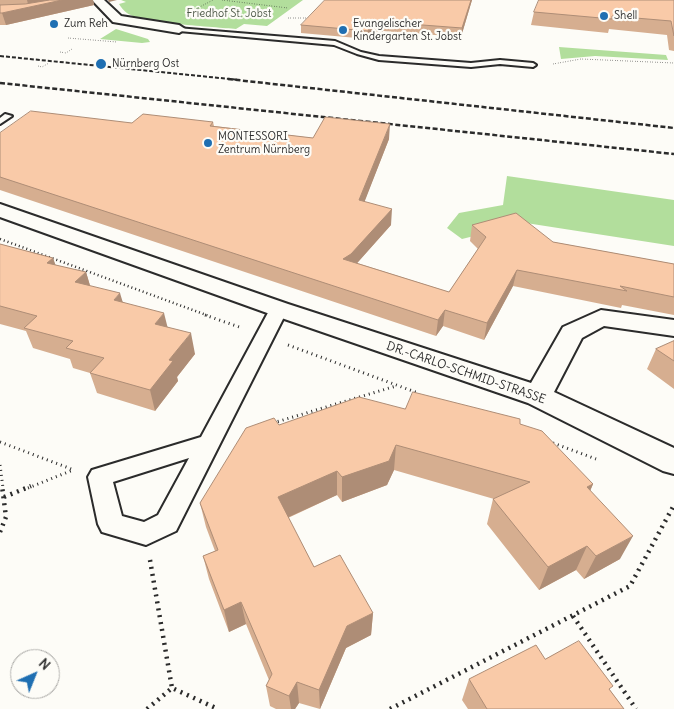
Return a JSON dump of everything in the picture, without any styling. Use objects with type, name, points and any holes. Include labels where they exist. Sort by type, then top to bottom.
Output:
[{"type":"street","points":[[98,0],[117,19],[179,29]]},
{"type":"street","name":"DR.-CARLO-SCHMID-STRASSE","points":[[0,210],[279,309],[538,396],[674,462]]},
{"type":"street","points":[[209,443],[100,477],[111,524],[146,534],[167,523],[209,443],[265,336],[279,309]]},
{"type":"street","points":[[538,396],[572,333],[601,318],[674,328]]},
{"type":"lane","points":[[179,29],[335,43],[359,54],[379,58],[471,65],[500,62],[533,65]]},
{"type":"lane","points":[[0,122],[8,116]]},
{"type":"path","points":[[222,0],[288,8]]},
{"type":"path","points":[[294,17],[318,19]]},
{"type":"path","points":[[393,40],[405,24]]},
{"type":"path","points":[[68,38],[94,40],[97,38]]},
{"type":"path","points":[[63,55],[72,49]]},
{"type":"path","points":[[60,52],[66,53]]},
{"type":"path","points":[[533,65],[545,66],[581,59],[674,63]]},
{"type":"path","points":[[37,70],[50,63]]},
{"type":"path","points":[[38,66],[42,67]]},
{"type":"path","points":[[0,239],[422,395]]},
{"type":"path","points":[[265,426],[397,386]]},
{"type":"path","points":[[547,441],[602,461]]},
{"type":"path","points":[[0,442],[74,470],[100,477]]},
{"type":"path","points":[[0,465],[6,517],[0,532]]},
{"type":"path","points":[[4,497],[74,470]]},
{"type":"path","points":[[390,709],[630,586],[674,505]]},
{"type":"path","points":[[146,534],[172,688]]},
{"type":"path","points":[[573,616],[636,709]]},
{"type":"path","points":[[147,709],[172,688]]},
{"type":"path","points":[[172,688],[218,709]]},
{"type":"green space","name":"Friedhof St. Jobst","points":[[121,0],[303,0],[267,26],[244,24],[236,29],[162,22],[135,16],[123,9],[119,4],[126,2]]},
{"type":"green space","points":[[116,29],[148,39],[150,42],[100,39]]},
{"type":"green space","points":[[559,47],[666,55],[668,60],[595,56],[561,59]]},
{"type":"green space","points":[[507,176],[674,200],[674,246],[526,223],[462,239],[447,228],[459,213],[503,205]]},
{"type":"building","points":[[62,0],[0,13],[0,5]]},
{"type":"building","points":[[325,0],[471,0],[462,28],[383,22],[382,24],[373,23],[368,31],[301,25]]},
{"type":"building","points":[[539,0],[674,0],[674,36],[671,21],[612,16],[612,19],[534,12]]},
{"type":"building","points":[[31,111],[132,123],[143,114],[213,122],[210,126],[313,138],[325,117],[390,124],[359,200],[392,209],[351,254],[343,259],[449,292],[486,237],[472,225],[516,213],[553,242],[674,264],[674,297],[620,286],[627,291],[517,270],[487,323],[445,310],[438,320],[0,177],[0,133]]},
{"type":"building","points":[[0,244],[53,258],[47,263],[86,272],[75,282],[120,293],[114,300],[164,313],[155,324],[191,333],[169,360],[173,361],[150,390],[90,373],[104,358],[66,348],[73,341],[24,328],[37,316],[0,306]]},
{"type":"building","points":[[674,341],[674,361],[656,349]]},
{"type":"building","points":[[413,392],[520,419],[520,424],[542,431],[593,484],[587,487],[633,536],[596,556],[587,546],[548,567],[493,499],[530,482],[396,445],[389,461],[342,477],[337,471],[278,497],[314,567],[340,555],[373,613],[347,626],[319,690],[297,682],[289,696],[266,686],[272,674],[241,602],[224,610],[203,556],[218,550],[200,503],[246,428],[274,418],[279,425],[359,397],[405,409]]},
{"type":"building","points":[[579,641],[613,686],[609,689],[624,709],[487,709],[469,679],[536,645],[545,659]]},
{"type":"railway","points":[[0,56],[240,80]]},
{"type":"railway","points":[[228,79],[674,128]]},
{"type":"railway","points":[[0,83],[674,154]]},
{"type":"place","name":"Shell","points":[[604,16]]},
{"type":"place","name":"Zum Reh","points":[[54,24]]},
{"type":"place","name":"Evangelischer Kindergarten St. Jobst","points":[[343,30]]},
{"type":"place","name":"Nürnberg Ost","points":[[101,64]]},
{"type":"place","name":"MONTESSORI Zentrum Nürnberg","points":[[208,143]]}]
